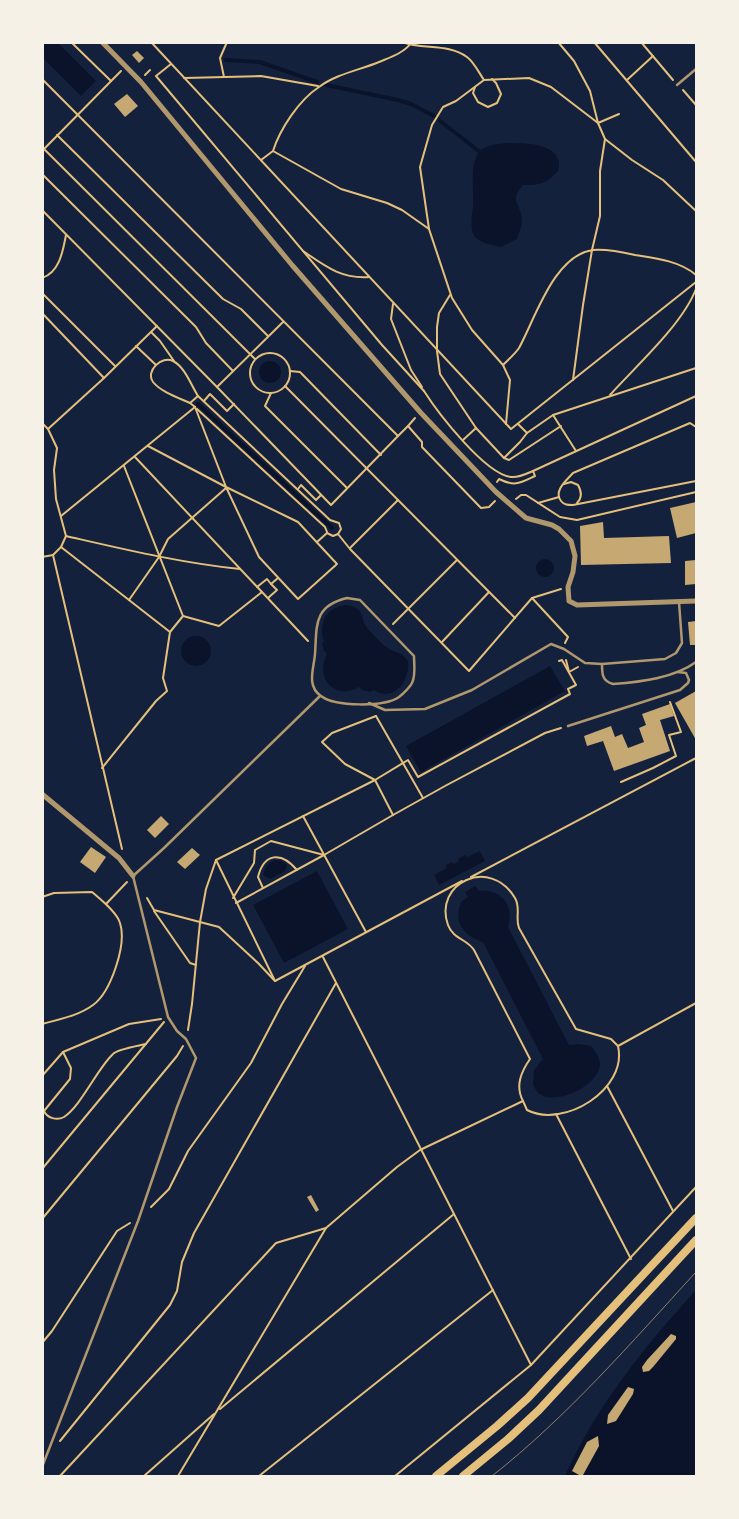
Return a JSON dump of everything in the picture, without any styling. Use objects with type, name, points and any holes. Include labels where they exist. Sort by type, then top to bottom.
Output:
[{"type":"main road","points":[[436,1476],[528,1398],[696,1218]]},
{"type":"main road","points":[[463,1476],[508,1439],[539,1410],[696,1240]]},
{"type":"street","points":[[102,42],[142,82],[292,265],[410,402],[496,492],[526,518],[544,522],[559,530],[571,541],[574,548],[575,564],[568,587],[569,601],[577,605],[696,601]]},
{"type":"street","points":[[42,794],[126,865],[133,876]]},
{"type":"lane","points":[[677,85],[696,68]]},
{"type":"lane","points":[[347,598],[360,600],[414,656],[415,673],[412,682],[399,697],[385,702],[351,705],[334,702],[320,696],[313,685],[311,676],[316,624],[326,608],[338,600],[347,598]]},
{"type":"lane","points":[[369,703],[385,710],[425,709],[472,690],[546,645],[555,644],[573,657],[586,663],[602,664],[665,660],[676,653],[682,643],[679,602]]},
{"type":"lane","points":[[602,664],[604,678],[607,682],[613,684],[656,678],[686,669],[696,662]]},
{"type":"lane","points":[[568,726],[680,690],[688,684],[689,680],[686,673],[678,672]]},
{"type":"lane","points":[[42,1467],[138,1220],[196,1058],[186,1039],[177,1031],[168,1017],[133,876],[320,696]]},
{"type":"path","points":[[72,42],[111,81]]},
{"type":"path","points":[[151,42],[511,430],[696,282]]},
{"type":"path","points":[[224,77],[220,58],[227,42]]},
{"type":"path","points":[[402,42],[449,48],[468,58],[484,80]]},
{"type":"path","points":[[558,42],[574,61],[590,91],[598,123],[605,139],[632,160],[663,180],[696,211]]},
{"type":"path","points":[[594,42],[696,162]]},
{"type":"path","points":[[641,42],[696,105]]},
{"type":"path","points":[[261,161],[273,151],[277,139],[291,115],[318,87],[396,55],[411,44]]},
{"type":"path","points":[[626,81],[653,56]]},
{"type":"path","points":[[171,64],[156,76],[301,250],[424,391]]},
{"type":"path","points":[[126,66],[43,150],[255,359]]},
{"type":"path","points":[[184,78],[261,76],[318,87]]},
{"type":"path","points":[[506,424],[510,380],[503,365],[472,330],[450,294],[430,229],[420,167],[432,125],[443,107],[456,101],[484,80],[529,78],[551,87],[598,123]]},
{"type":"path","points":[[42,79],[398,436]]},
{"type":"path","points":[[475,87],[473,94],[478,102],[488,107],[497,103],[500,94],[496,83],[492,79]]},
{"type":"path","points":[[598,123],[619,114]]},
{"type":"path","points":[[58,135],[223,299],[241,308],[268,336]]},
{"type":"path","points":[[573,380],[592,250],[600,216],[600,171],[605,139]]},
{"type":"path","points":[[273,151],[341,189],[387,203],[402,210],[430,229]]},
{"type":"path","points":[[42,174],[196,327],[206,343],[233,371]]},
{"type":"path","points":[[42,210],[332,505],[408,426],[422,442],[422,447],[482,508],[489,507],[498,499],[496,492]]},
{"type":"path","points":[[42,278],[47,276],[62,257],[66,235]]},
{"type":"path","points":[[301,250],[330,269],[354,278],[369,278]]},
{"type":"path","points":[[503,365],[518,350],[541,300],[557,275],[573,258],[592,250],[624,253],[682,266],[696,275]]},
{"type":"path","points":[[608,396],[669,331],[692,299],[696,289]]},
{"type":"path","points":[[42,293],[116,367]]},
{"type":"path","points":[[450,294],[440,313],[437,327],[437,351],[440,374],[476,428],[504,458],[509,460],[561,426]]},
{"type":"path","points":[[393,303],[391,319],[411,370],[424,391],[435,408],[463,440],[496,472],[503,475],[516,477],[533,471],[696,396]]},
{"type":"path","points":[[42,314],[104,378]]},
{"type":"path","points":[[217,387],[283,322]]},
{"type":"path","points":[[48,429],[116,367],[157,326]]},
{"type":"path","points":[[150,332],[160,341],[181,368],[198,396],[330,520],[339,523],[340,529],[338,534]]},
{"type":"path","points":[[136,346],[156,366]]},
{"type":"path","points":[[267,353],[280,355],[285,359],[290,371],[290,377],[285,386],[281,390],[271,393],[258,389],[251,378],[252,365],[255,359],[267,353]]},
{"type":"path","points":[[174,361],[167,359],[161,361],[151,371],[150,378],[158,388],[195,407],[325,526],[327,533],[333,536],[338,534]]},
{"type":"path","points":[[504,458],[527,433],[553,415],[696,368]]},
{"type":"path","points":[[290,371],[300,372],[381,455]]},
{"type":"path","points":[[285,386],[515,618]]},
{"type":"path","points":[[271,393],[265,406],[347,489]]},
{"type":"path","points":[[204,401],[210,394],[227,411],[234,404]]},
{"type":"path","points":[[190,403],[198,396]]},
{"type":"path","points":[[62,516],[195,407]]},
{"type":"path","points":[[148,446],[226,487],[298,522],[337,564],[298,599],[260,557],[226,487],[195,407]]},
{"type":"path","points":[[553,415],[576,451]]},
{"type":"path","points":[[696,427],[690,422],[573,473],[559,491],[559,497],[565,504],[573,505],[696,481]]},
{"type":"path","points":[[42,423],[48,429],[57,448],[54,470],[56,499],[66,536],[61,547],[53,555],[42,557]]},
{"type":"path","points":[[518,424],[527,433]]},
{"type":"path","points":[[463,440],[476,428]]},
{"type":"path","points":[[135,457],[315,648]]},
{"type":"path","points":[[124,466],[183,616]]},
{"type":"path","points":[[499,479],[510,484],[518,484],[535,476],[533,471]]},
{"type":"path","points":[[564,484],[575,483],[580,489],[581,497],[576,504]]},
{"type":"path","points":[[298,489],[301,486],[316,500],[321,495]]},
{"type":"path","points":[[129,600],[159,557],[168,538],[226,487]]},
{"type":"path","points":[[511,505],[519,496],[526,495],[560,517],[577,520],[696,492]]},
{"type":"path","points":[[538,503],[559,497]]},
{"type":"path","points":[[350,549],[398,500]]},
{"type":"path","points":[[317,542],[327,533]]},
{"type":"path","points":[[338,534],[350,549],[469,670],[532,598],[568,587]]},
{"type":"path","points":[[66,536],[159,557],[210,566],[241,569]]},
{"type":"path","points":[[61,547],[170,632]]},
{"type":"path","points":[[53,555],[126,865]]},
{"type":"path","points":[[392,625],[457,560]]},
{"type":"path","points":[[257,587],[266,578],[277,590],[268,598]]},
{"type":"path","points":[[271,584],[278,578]]},
{"type":"path","points":[[183,616],[219,626],[262,592]]},
{"type":"path","points":[[442,642],[489,592]]},
{"type":"path","points":[[532,598],[568,637],[566,642]]},
{"type":"path","points":[[102,768],[156,701],[167,691],[163,678],[170,632],[183,616]]},
{"type":"path","points":[[564,649],[569,672]]},
{"type":"path","points":[[42,1219],[177,1056],[186,1039],[192,1004],[200,922],[206,889],[216,860],[375,780],[408,760],[418,777],[570,694],[568,689],[576,685],[562,660],[559,661]]},
{"type":"path","points":[[621,782],[676,756],[669,736],[681,732],[667,695]]},
{"type":"path","points":[[376,716],[332,733],[322,742],[345,764],[375,780],[393,815]]},
{"type":"path","points":[[381,725],[423,798]]},
{"type":"path","points":[[236,903],[423,798],[545,733],[568,726]]},
{"type":"path","points":[[275,982],[696,758]]},
{"type":"path","points":[[303,816],[366,932]]},
{"type":"path","points":[[233,898],[254,863],[255,850],[271,841],[324,855]]},
{"type":"path","points":[[263,888],[258,877],[261,866],[271,857],[280,858],[292,864],[297,870]]},
{"type":"path","points":[[216,860],[275,982]]},
{"type":"path","points":[[106,904],[133,876]]},
{"type":"path","points":[[484,876],[495,879],[511,892],[519,907],[519,928],[576,1029],[611,1039],[618,1046],[620,1053],[618,1062],[607,1086],[593,1100],[581,1108],[547,1116],[527,1110],[520,1095],[519,1084],[522,1073],[530,1058],[474,950],[471,945],[452,934],[445,915],[448,898],[468,878],[484,876]]},
{"type":"path","points":[[42,897],[54,894],[92,892],[106,904],[120,922],[121,934],[118,962],[105,990],[95,1004],[83,1012],[42,1024]]},
{"type":"path","points":[[145,896],[190,963],[196,966]]},
{"type":"path","points":[[154,910],[219,927],[258,963],[275,982]]},
{"type":"path","points":[[322,956],[531,1365]]},
{"type":"path","points":[[150,1208],[169,1189],[188,1151],[251,1064],[282,1004],[305,965]]},
{"type":"path","points":[[55,1448],[170,1305],[177,1291],[182,1262],[194,1233],[336,982]]},
{"type":"path","points":[[618,1046],[696,1003]]},
{"type":"path","points":[[42,1169],[168,1017]]},
{"type":"path","points":[[42,1076],[63,1052],[129,1024],[168,1017]]},
{"type":"path","points":[[63,1052],[71,1068],[70,1079],[44,1111],[49,1117],[59,1119],[65,1116],[76,1104],[114,1053],[146,1044]]},
{"type":"path","points":[[607,1086],[674,1212]]},
{"type":"path","points":[[178,1476],[326,1228],[397,1167],[420,1150],[523,1101]]},
{"type":"path","points":[[556,1114],[631,1259]]},
{"type":"path","points":[[395,1476],[531,1365],[696,1187]]},
{"type":"path","points":[[144,1476],[217,1412],[454,1214]]},
{"type":"path","points":[[42,1343],[52,1331],[117,1230],[138,1220]]},
{"type":"path","points":[[60,1476],[276,1242],[326,1228]]},
{"type":"path","points":[[259,1476],[493,1290]]},
{"type":"water","points":[[42,43],[58,43],[96,81],[81,96],[43,58]]},
{"type":"water","points":[[495,144],[542,146],[555,153],[559,160],[559,165],[558,171],[550,179],[539,184],[523,185],[516,199],[522,219],[521,229],[517,239],[501,247],[482,242],[476,238],[472,230],[473,169],[474,162],[482,149]]},
{"type":"water","points":[[270,361],[280,368],[281,372],[274,382],[270,383],[260,376],[259,372],[266,362]]},
{"type":"water","points":[[545,559],[551,562],[554,568],[551,574],[545,577],[539,574],[536,568],[539,562]]},
{"type":"water","points":[[346,605],[353,606],[360,611],[368,629],[388,648],[408,661],[406,678],[396,691],[383,694],[373,690],[370,692],[362,690],[359,687],[350,691],[342,691],[329,685],[325,679],[323,671],[327,654],[322,643],[324,642],[322,635],[323,623],[333,609]]},
{"type":"water","points":[[196,636],[207,640],[211,651],[207,662],[196,666],[185,662],[181,651],[185,640]]},
{"type":"water","points":[[550,666],[565,691],[421,772],[406,746]]},
{"type":"water","points":[[480,851],[485,861],[439,885],[434,875],[447,868],[446,865],[452,862],[454,864],[465,855],[467,857]]},
{"type":"water","points":[[274,860],[282,861],[287,865],[285,871],[270,879],[263,875],[267,866]]},
{"type":"water","points":[[317,871],[348,929],[284,963],[253,905]]},
{"type":"water","points":[[475,886],[479,891],[487,891],[500,896],[508,905],[510,919],[508,927],[569,1045],[591,1046],[596,1052],[600,1064],[598,1072],[593,1079],[578,1090],[559,1097],[551,1097],[541,1095],[535,1088],[533,1084],[534,1070],[543,1059],[483,942],[468,935],[459,921],[458,915],[461,902],[468,897],[465,892]]},
{"type":"water","points":[[696,1290],[696,1476],[565,1476],[591,1425],[623,1378],[658,1333]]},
{"type":"building","points":[[137,51],[144,58],[139,63],[132,55]]},
{"type":"building","points":[[127,94],[138,106],[125,117],[114,104]]},
{"type":"building","points":[[696,502],[696,533],[677,538],[670,508]]},
{"type":"building","points":[[603,522],[604,538],[669,536],[671,563],[581,565],[580,526]]},
{"type":"building","points":[[696,560],[696,584],[685,585],[685,561]]},
{"type":"building","points":[[696,621],[696,645],[690,645],[688,622]]},
{"type":"building","points":[[696,691],[696,740],[675,703]]},
{"type":"building","points":[[670,704],[674,716],[660,720],[670,751],[614,771],[603,741],[587,746],[584,736],[611,726],[615,737],[622,734],[628,748],[644,742],[639,728],[646,725],[642,714]]},
{"type":"building","points":[[161,816],[169,824],[155,838],[147,830]]},
{"type":"building","points":[[91,847],[106,857],[95,873],[80,862]]},
{"type":"building","points":[[192,848],[200,855],[185,869],[177,862]]},
{"type":"building","points":[[311,1195],[319,1210],[316,1212],[307,1197]]},
{"type":"building","points":[[671,1334],[676,1336],[676,1339],[649,1371],[643,1372],[642,1367],[647,1360]]},
{"type":"building","points":[[628,1387],[634,1389],[633,1394],[616,1421],[607,1424],[608,1415]]},
{"type":"building","points":[[598,1436],[599,1446],[583,1475],[581,1476],[572,1471],[587,1442]]},
{"type":"waterway","points":[[226,60],[260,62],[317,82]]},
{"type":"waterway","points":[[326,85],[398,100],[411,104],[434,116]]},
{"type":"waterway","points":[[440,121],[480,152]]},
{"type":"waterway","points":[[198,404],[332,528]]},
{"type":"tram line","points":[[492,1476],[573,1404],[696,1272]]}]
